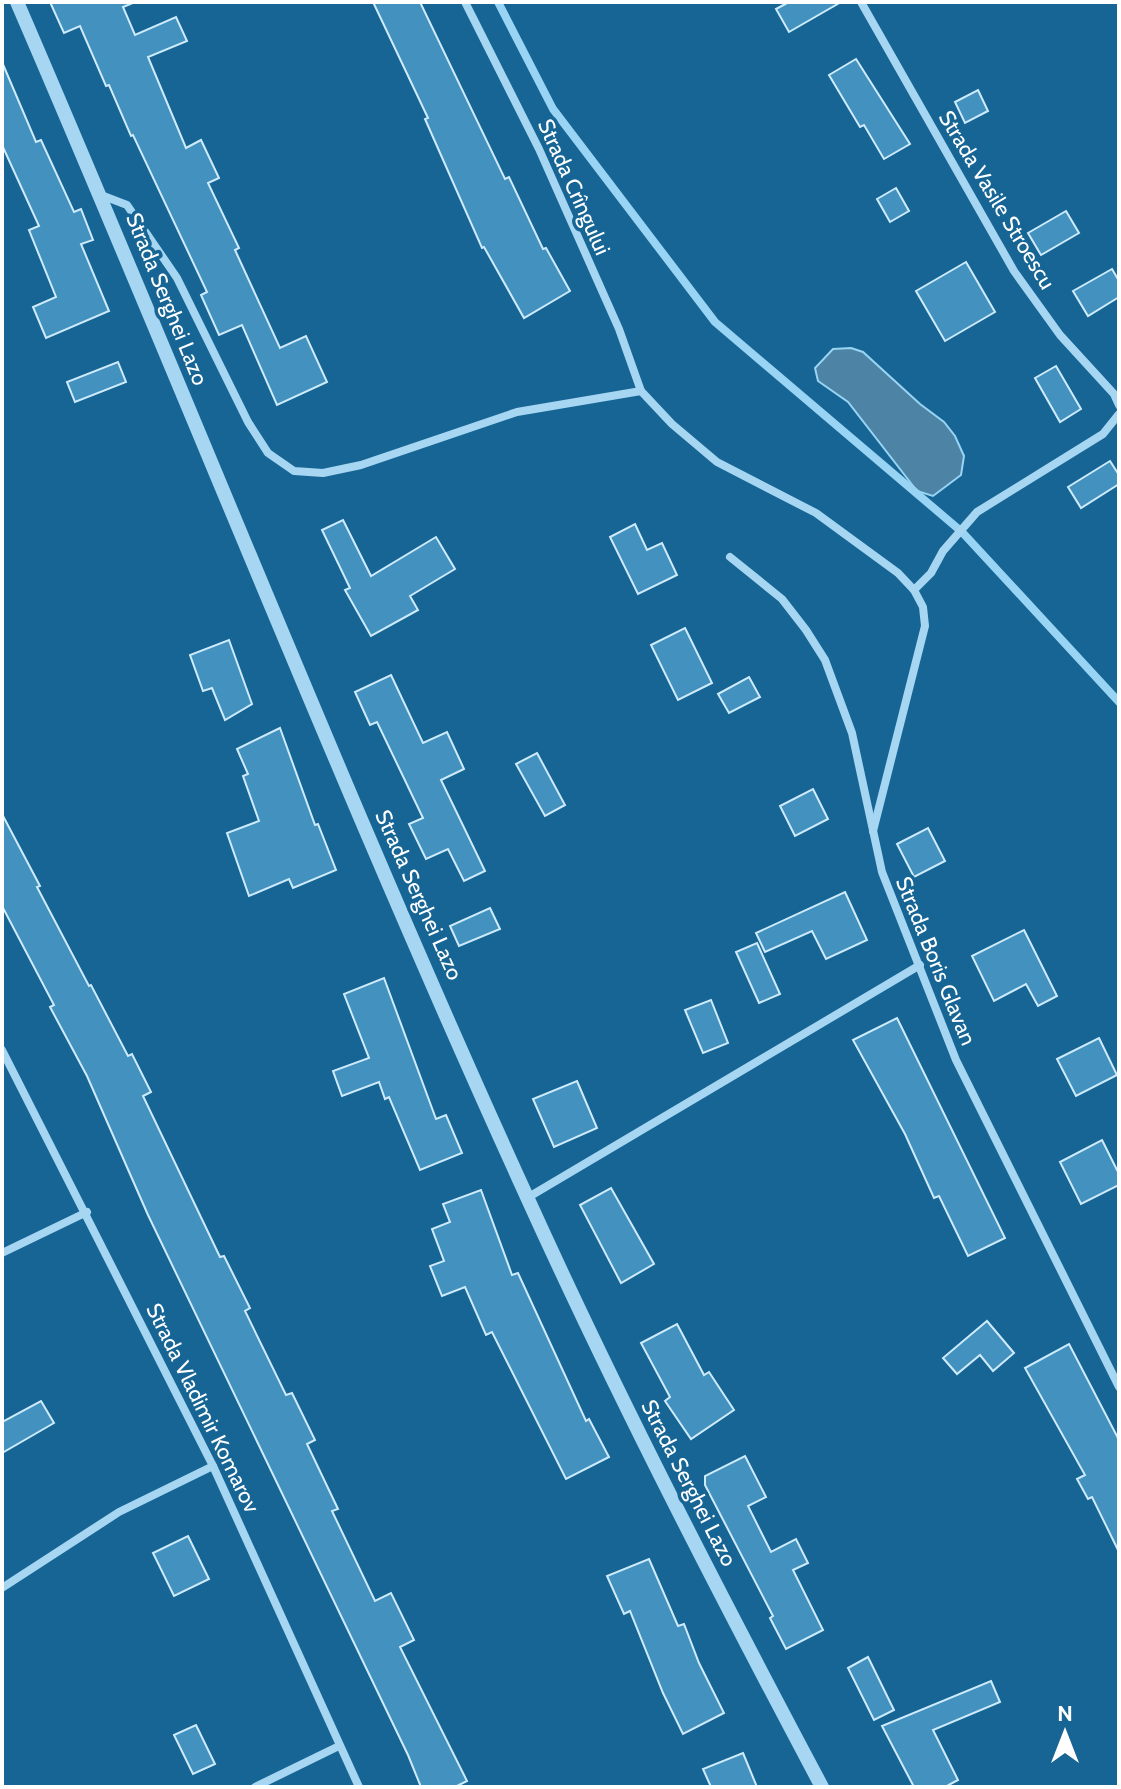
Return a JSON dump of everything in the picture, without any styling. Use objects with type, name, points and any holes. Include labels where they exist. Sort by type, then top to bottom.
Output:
[{"type":"street","name":"Strada Serghei Lazo","points":[[17,2],[299,676],[527,1198],[653,1464],[822,1787]]},
{"type":"street","name":"Strada Crîngului","points":[[465,2],[539,149],[619,329],[641,391]]},
{"type":"street","name":"Strada Vasile Stroescu","points":[[861,2],[1014,271],[1060,335],[1114,394],[1119,405]]},
{"type":"street","points":[[100,195],[127,205],[177,278],[248,422],[268,453],[294,471],[323,473],[361,465],[517,412],[641,391],[672,424],[717,462],[816,513],[898,573],[914,590],[923,607],[925,626],[873,831]]},
{"type":"street","points":[[914,590],[931,573],[943,551],[977,512],[1103,434],[1119,414]]},
{"type":"street","name":"Strada Boris Glavan","points":[[730,557],[782,599],[825,660],[852,733],[882,872],[956,1060],[1119,1387]]},
{"type":"street","points":[[527,1198],[920,965]]},
{"type":"street","name":"Strada Vladimir Komarov","points":[[2,1050],[87,1212],[213,1466],[359,1787]]},
{"type":"street","points":[[2,1253],[87,1212]]},
{"type":"street","points":[[2,1588],[119,1512],[213,1466]]},
{"type":"street","points":[[255,1787],[339,1746]]},
{"type":"water","points":[[851,348],[863,352],[944,422],[955,436],[964,456],[961,475],[933,496],[917,491],[848,402],[818,381],[815,368],[833,349]]},
{"type":"building","points":[[50,2],[135,2],[123,7],[135,35],[176,17],[187,41],[148,57],[186,148],[201,140],[219,178],[208,183],[239,248],[235,250],[280,348],[306,336],[327,382],[277,405],[242,325],[219,335],[201,295],[207,292],[80,26],[64,33]]},
{"type":"building","points":[[373,2],[420,2],[505,179],[509,177],[543,249],[546,248],[570,291],[524,318],[482,248],[425,119],[428,118]]},
{"type":"building","points":[[789,2],[841,2],[789,32],[776,9]]},
{"type":"building","points":[[856,59],[910,144],[884,159],[864,125],[860,127],[829,75]]},
{"type":"building","points":[[2,62],[36,142],[41,140],[74,212],[81,209],[93,240],[81,244],[109,311],[46,338],[33,307],[56,297],[29,230],[39,226],[2,145]]},
{"type":"building","points":[[978,90],[988,111],[965,123],[955,102]]},
{"type":"building","points":[[896,188],[909,211],[890,222],[877,199]]},
{"type":"building","points":[[1066,211],[1079,233],[1041,255],[1028,233]]},
{"type":"building","points":[[966,262],[995,312],[945,341],[916,291]]},
{"type":"building","points":[[1112,269],[1119,281],[1119,297],[1088,316],[1073,291]]},
{"type":"building","points":[[118,362],[126,382],[75,402],[67,382]]},
{"type":"building","points":[[1056,366],[1081,409],[1060,422],[1035,378]]},
{"type":"building","points":[[1110,461],[1119,475],[1119,484],[1081,508],[1068,487]]},
{"type":"building","points":[[343,520],[371,576],[436,537],[455,569],[410,596],[418,610],[371,636],[345,590],[350,588],[322,530]]},
{"type":"building","points":[[635,524],[647,550],[662,543],[677,575],[638,594],[610,537]]},
{"type":"building","points":[[685,628],[712,683],[678,700],[651,645]]},
{"type":"building","points":[[229,640],[252,704],[225,720],[212,688],[203,691],[190,655]]},
{"type":"building","points":[[391,675],[423,743],[447,732],[464,769],[441,780],[485,871],[464,881],[448,849],[426,859],[409,824],[423,818],[377,722],[370,725],[355,692]]},
{"type":"building","points":[[749,677],[760,697],[729,713],[718,694]]},
{"type":"building","points":[[280,728],[315,825],[318,824],[336,870],[293,888],[289,879],[249,896],[227,833],[259,821],[243,776],[248,774],[237,749]]},
{"type":"building","points":[[537,753],[565,805],[545,816],[516,764]]},
{"type":"building","points":[[813,789],[828,819],[795,836],[780,806]]},
{"type":"building","points":[[2,814],[89,986],[128,1056],[132,1054],[151,1092],[143,1096],[220,1257],[224,1256],[250,1308],[245,1311],[286,1395],[292,1393],[315,1440],[307,1444],[338,1509],[332,1511],[375,1601],[391,1593],[414,1640],[400,1647],[467,1781],[455,1787],[421,1787],[148,1215],[87,1076],[50,1007],[54,1005],[2,906]]},
{"type":"building","points":[[928,828],[945,861],[914,877],[897,844]]},
{"type":"building","points":[[845,892],[867,940],[826,959],[812,931],[765,952],[756,933]]},
{"type":"building","points":[[490,908],[500,929],[459,946],[450,926]]},
{"type":"building","points":[[1024,930],[1057,996],[1038,1006],[1026,984],[994,1001],[972,956]]},
{"type":"building","points":[[757,943],[780,994],[759,1003],[736,952]]},
{"type":"building","points":[[384,978],[436,1119],[446,1115],[462,1153],[420,1170],[389,1097],[385,1099],[379,1082],[342,1096],[333,1071],[369,1058],[344,994]]},
{"type":"building","points":[[711,1000],[728,1043],[703,1053],[685,1010]]},
{"type":"building","points":[[897,1018],[1005,1238],[968,1256],[939,1196],[934,1198],[905,1134],[853,1040]]},
{"type":"building","points":[[1099,1038],[1117,1075],[1076,1096],[1057,1059]]},
{"type":"building","points":[[577,1081],[597,1128],[554,1147],[533,1099]]},
{"type":"building","points":[[1102,1140],[1119,1174],[1119,1185],[1081,1204],[1060,1162]]},
{"type":"building","points":[[611,1188],[654,1264],[621,1283],[580,1205]]},
{"type":"building","points":[[481,1190],[512,1275],[518,1273],[586,1421],[589,1419],[609,1457],[566,1479],[492,1332],[486,1335],[465,1287],[442,1296],[430,1266],[444,1261],[432,1229],[450,1222],[443,1204]]},
{"type":"building","points":[[987,1321],[1014,1353],[993,1371],[980,1355],[957,1374],[943,1358]]},
{"type":"building","points":[[677,1324],[704,1375],[709,1372],[734,1410],[691,1439],[665,1401],[670,1397],[641,1343]]},
{"type":"building","points":[[1069,1344],[1119,1440],[1119,1552],[1092,1497],[1088,1499],[1077,1479],[1085,1475],[1025,1368]]},
{"type":"building","points":[[41,1401],[54,1423],[2,1453],[2,1422]]},
{"type":"building","points":[[745,1456],[766,1497],[748,1506],[771,1552],[796,1539],[808,1563],[793,1570],[823,1630],[786,1649],[770,1618],[773,1616],[705,1485],[705,1476]]},
{"type":"building","points":[[188,1536],[209,1579],[174,1596],[153,1553]]},
{"type":"building","points":[[649,1559],[678,1626],[684,1624],[724,1713],[683,1734],[630,1611],[624,1614],[607,1576]]},
{"type":"building","points":[[868,1657],[894,1710],[874,1720],[848,1668]]},
{"type":"building","points":[[991,1681],[1000,1702],[933,1730],[958,1780],[945,1787],[914,1787],[882,1726]]},
{"type":"building","points":[[196,1725],[215,1764],[193,1774],[174,1735]]},
{"type":"building","points":[[743,1753],[757,1787],[711,1787],[703,1769]]},
{"type":"waterway","points":[[498,2],[553,109],[715,322],[962,532],[1119,702]]}]
